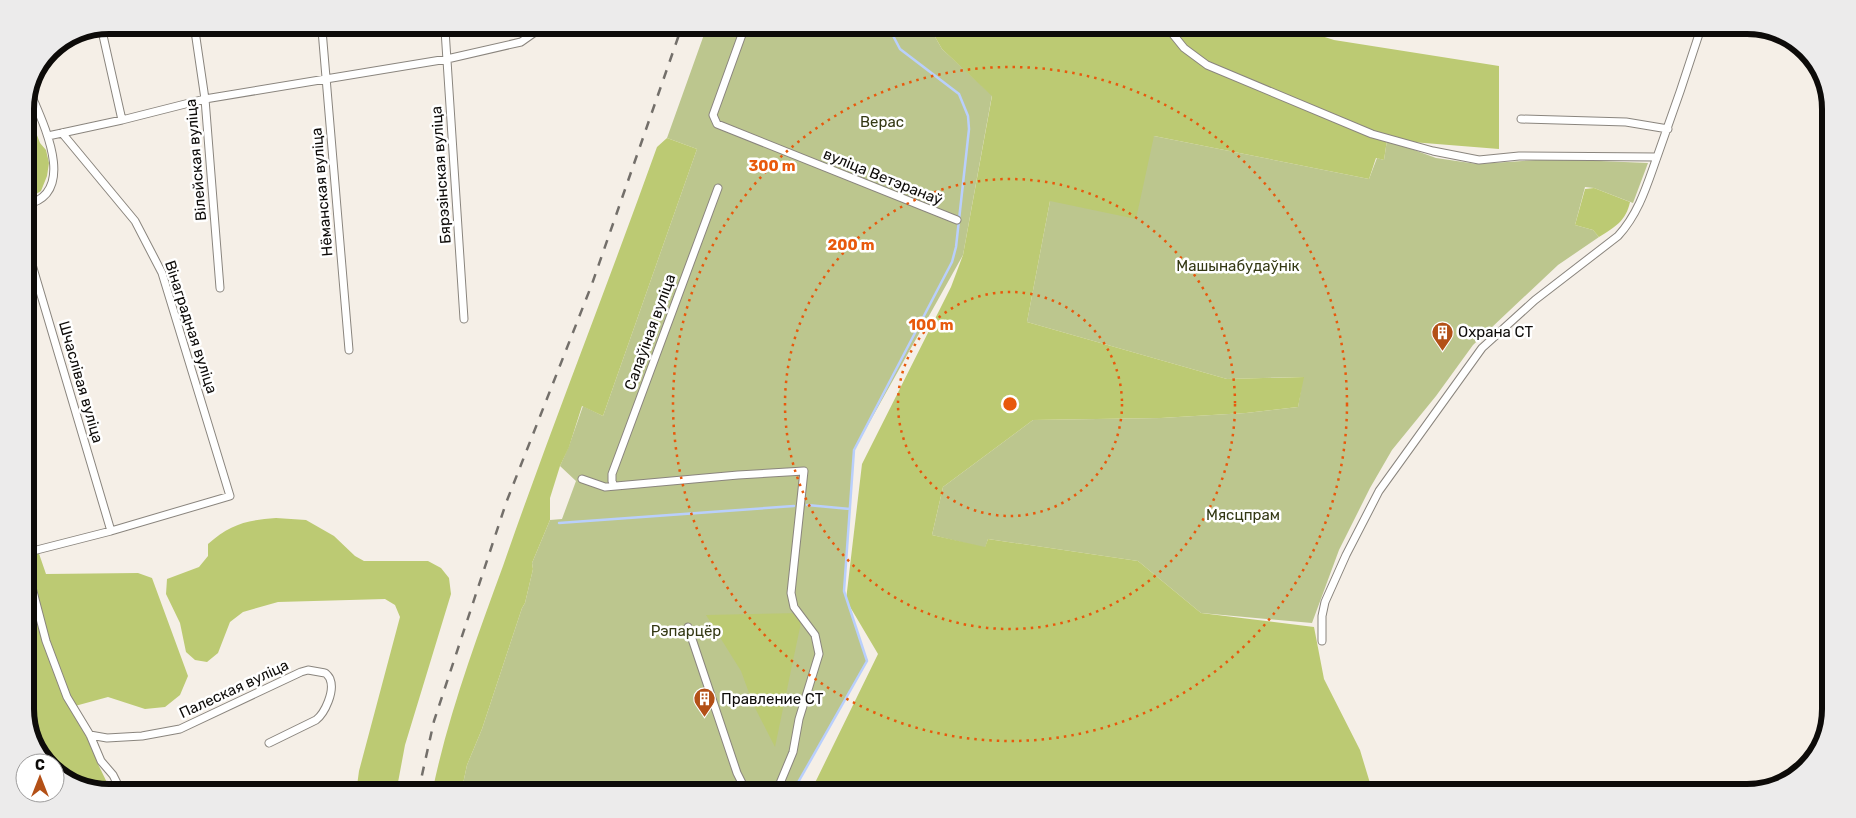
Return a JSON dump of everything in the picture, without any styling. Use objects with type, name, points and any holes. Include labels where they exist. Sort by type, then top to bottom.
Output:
[{"type":"street","points":[[103,34],[122,120]]},
{"type":"street","name":"Вілейская вуліца","points":[[195,34],[205,99],[220,288]]},
{"type":"street","name":"Нёманская вуліца","points":[[322,34],[349,350]]},
{"type":"street","name":"Бярэзінская вуліца","points":[[445,34],[464,319]]},
{"type":"street","points":[[48,136],[205,99],[447,59],[521,42],[532,34]]},
{"type":"street","name":"вуліца Ветэранаў","points":[[742,34],[713,115],[717,124],[956,220]]},
{"type":"street","points":[[1173,34],[1184,48],[1207,65],[1372,134],[1433,151],[1478,160],[1519,156],[1657,157]]},
{"type":"street","points":[[1322,641],[1322,616],[1326,602],[1346,556],[1380,491],[1482,348],[1535,300],[1618,236],[1629,224],[1637,210],[1668,129],[1699,34]]},
{"type":"street","points":[[34,102],[48,136],[53,157],[53,179],[47,194],[34,201]]},
{"type":"street","points":[[1521,120],[1626,122],[1668,129]]},
{"type":"street","name":"Вінаградная вуліца","points":[[62,133],[135,221],[162,273],[230,496],[111,531]]},
{"type":"street","name":"Салаўіная вуліца","points":[[614,486],[612,474],[718,188]]},
{"type":"street","name":"Шчаслівая вуліца","points":[[34,280],[111,531]]},
{"type":"street","points":[[582,479],[600,486],[614,486],[804,471],[790,593],[794,607],[815,635],[819,654],[799,719],[793,752],[780,784]]},
{"type":"street","points":[[34,551],[111,531]]},
{"type":"street","points":[[34,595],[46,641],[67,697],[90,735],[101,761],[113,775],[118,784]]},
{"type":"street","points":[[688,627],[737,773],[742,784]]},
{"type":"street","name":"Палеская вуліца","points":[[90,735],[107,738],[142,736],[180,729],[301,672],[308,670],[325,673],[330,679],[331,686],[321,716],[269,743]]},
{"type":"green space","name":"Рэпарцёр","points":[[704,34],[933,34],[942,49],[992,95],[963,255],[854,450],[844,591],[867,661],[797,784],[463,784],[467,765],[482,729],[525,603],[533,569],[532,563],[550,520],[562,519],[576,481],[560,466],[583,406],[603,416],[697,149],[667,138]]},
{"type":"green space","points":[[933,34],[1316,34],[1334,40],[1499,66],[1499,149],[1387,140],[1384,160],[1376,158],[1369,179],[1154,136],[1136,219],[1050,201],[1027,322],[1227,379],[1304,377],[1298,407],[1246,413],[1161,418],[1033,420],[943,487],[932,535],[985,547],[988,539],[1138,561],[1201,613],[1314,627],[1324,679],[1360,750],[1370,784],[814,784],[878,654],[846,600],[862,464],[951,287],[963,255],[992,96],[942,49]]},
{"type":"green space","points":[[34,127],[40,143],[46,150],[49,163],[47,176],[41,191],[34,195]]},
{"type":"green space","name":"Машынабудаўнік","points":[[1154,136],[1369,179],[1377,158],[1384,160],[1387,140],[1436,158],[1477,164],[1552,159],[1648,163],[1633,203],[1594,188],[1585,187],[1575,225],[1593,230],[1599,237],[1558,265],[1473,345],[1436,396],[1392,450],[1370,488],[1339,550],[1312,623],[1201,613],[1138,561],[988,539],[985,548],[932,535],[943,487],[1033,420],[1161,418],[1246,413],[1298,407],[1303,377],[1227,379],[1027,322],[1050,201]]},
{"type":"green space","points":[[667,138],[697,149],[603,416],[582,406],[550,498],[550,520],[532,563],[533,569],[525,603],[482,729],[467,765],[463,784],[434,784],[463,678],[560,408],[657,147]]},
{"type":"green space","points":[[1594,188],[1630,202],[1623,219],[1615,227],[1599,237],[1593,230],[1575,225],[1585,189]]},
{"type":"green space","points":[[276,518],[306,520],[334,536],[355,556],[364,561],[428,561],[441,568],[449,578],[451,594],[405,745],[398,784],[357,784],[359,771],[400,617],[395,605],[385,599],[278,602],[243,612],[230,622],[218,653],[207,662],[195,660],[186,652],[180,623],[166,594],[167,579],[199,567],[208,556],[208,544],[216,537],[239,524]]},
{"type":"green space","points":[[34,539],[46,574],[138,573],[152,578],[188,676],[180,695],[165,707],[145,709],[108,697],[75,706],[90,735],[98,764],[108,784],[80,779],[65,770],[65,753],[48,753],[36,729],[34,714]]},
{"type":"green space","points":[[803,613],[775,747],[753,704],[741,671],[706,615]]},
{"type":"waterway","points":[[797,784],[867,661],[844,591],[854,450],[952,262],[956,247],[969,129],[968,116],[959,94],[900,49],[892,34]]},
{"type":"waterway","points":[[807,505],[850,509]]},
{"type":"waterway","points":[[559,523],[794,506]]},
{"type":"railway","points":[[420,784],[434,721],[506,503],[592,284],[679,34]]},
{"type":"place","name":"Охрана СТ","points":[[1442,351]]},
{"type":"place","name":"Правление СТ","points":[[705,718]]},
{"type":"park label","name":"Верас","points":[[882,122]]},
{"type":"park label","name":"Мясцпрам","points":[[1243,515]]}]
